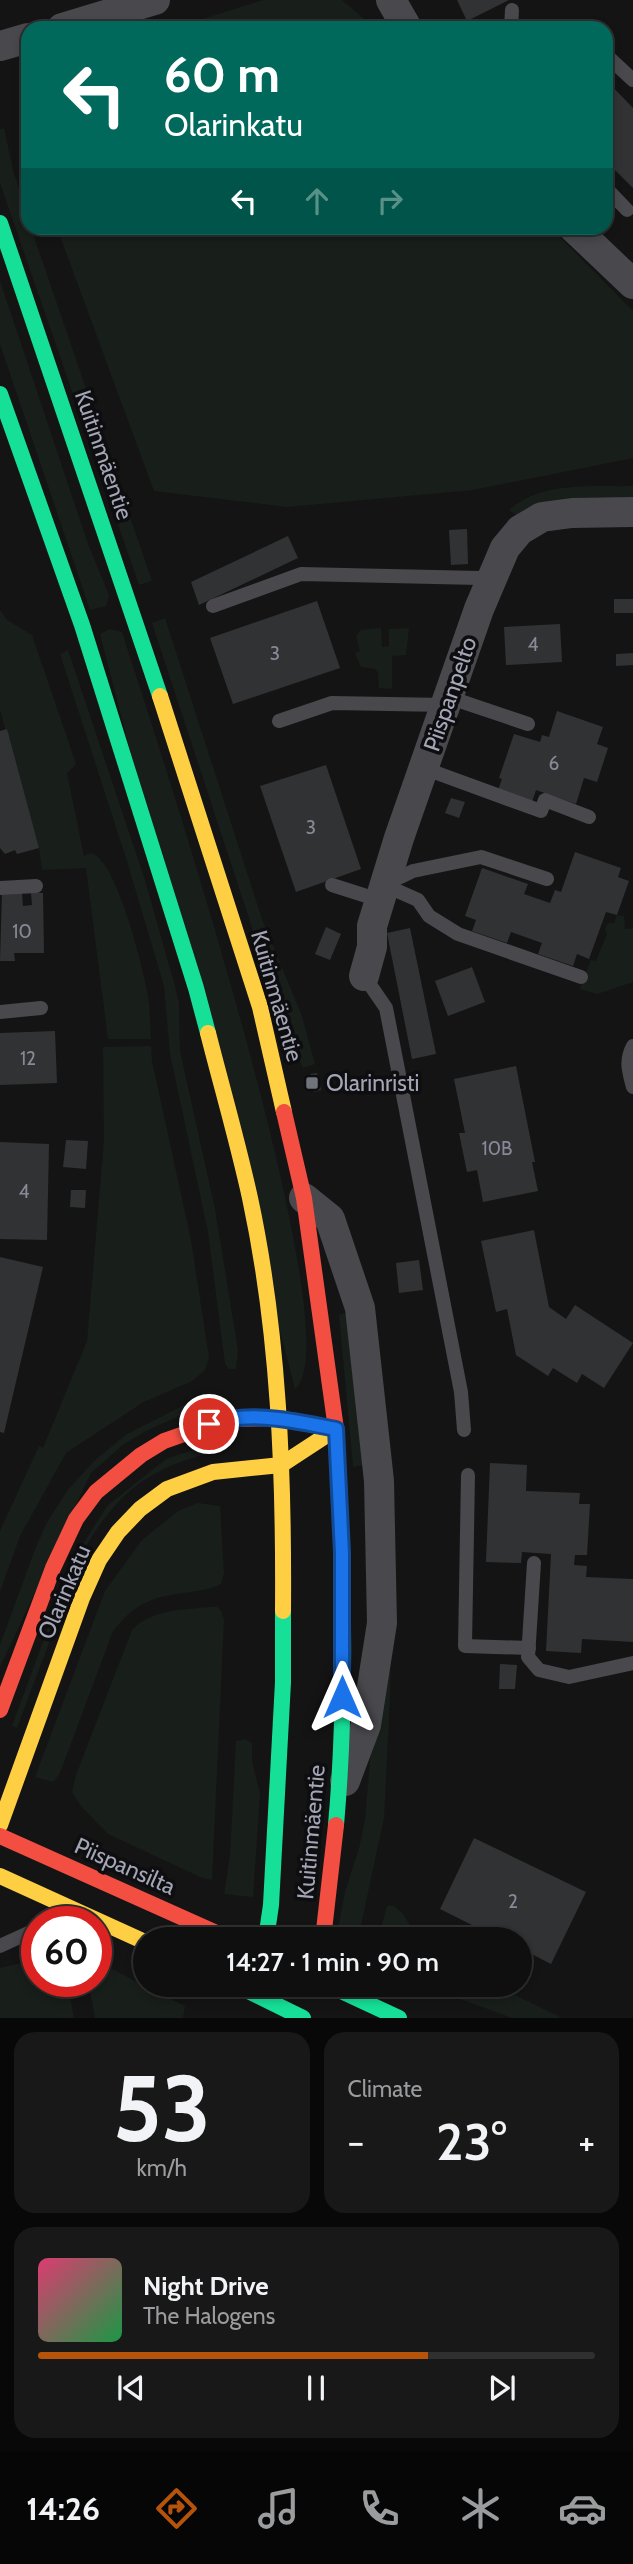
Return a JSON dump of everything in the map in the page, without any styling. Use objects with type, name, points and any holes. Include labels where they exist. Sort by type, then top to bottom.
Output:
[{"type":"main road","name":"Kuitinmäentie","points":[[0,223],[132,610],[260,1007],[304,1198],[336,1429],[342,1580],[342,1697],[338,1798],[325,1927]]},
{"type":"main road","name":"Kuitinmäentie","points":[[0,394],[82,625],[196,988],[229,1108],[262,1264],[280,1418],[285,1591],[283,1682],[268,1927]]},
{"type":"main road","name":"Olarinkatu","points":[[0,1710],[53,1568],[76,1519],[96,1492],[141,1455],[164,1441],[226,1419],[280,1418],[336,1429]]},
{"type":"main road","name":"Olarinkatu","points":[[0,1825],[82,1598],[99,1560],[118,1532],[140,1509],[167,1489],[213,1472],[281,1465],[336,1429]]},
{"type":"main road","name":"Piispansilta","points":[[0,1836],[204,1927]]},
{"type":"main road","points":[[0,1876],[62,1910],[133,1937]]},
{"type":"main road","points":[[256,2007],[257,1997]]},
{"type":"main road","points":[[281,1997],[310,2005]]},
{"type":"main road","points":[[354,1997],[399,2018]]},
{"type":"street","points":[[85,21],[155,0]]},
{"type":"street","points":[[391,0],[403,21]]},
{"type":"street","points":[[0,46],[21,40]]},
{"type":"street","points":[[581,235],[633,284]]},
{"type":"street","name":"Piispanpelto","points":[[364,976],[372,947],[372,926],[382,892],[423,768],[505,548],[520,530],[542,517],[572,513],[633,512]]},
{"type":"street","points":[[304,1198],[330,1219],[360,1308],[379,1482],[382,1623],[366,1724],[338,1798]]},
{"type":"lane","points":[[511,21],[512,10]]},
{"type":"lane","points":[[613,61],[633,80]]},
{"type":"lane","points":[[613,195],[627,209]]},
{"type":"lane","points":[[213,606],[301,574],[491,580]]},
{"type":"lane","points":[[279,721],[332,703],[447,701],[528,724]]},
{"type":"lane","points":[[423,768],[541,811],[545,800],[589,817]]},
{"type":"lane","points":[[382,892],[413,871],[481,857],[547,879]]},
{"type":"lane","points":[[0,888],[36,886]]},
{"type":"lane","points":[[332,886],[382,892],[418,900],[429,916],[458,934],[581,977]]},
{"type":"lane","points":[[364,976],[386,1008],[461,1392],[464,1430]]},
{"type":"lane","points":[[0,1012],[41,1008]]},
{"type":"lane","points":[[633,1046],[628,1056],[628,1069],[633,1087]]},
{"type":"lane","points":[[468,1475],[465,1646],[529,1648]]},
{"type":"lane","points":[[534,1563],[528,1657],[539,1670],[569,1677],[633,1664]]},
{"type":"lane","points":[[0,1946],[21,1936]]},
{"type":"shaded area","points":[[263,0],[342,0],[367,21],[196,21]]},
{"type":"shaded area","points":[[4,128],[21,195],[21,235],[33,235],[152,581],[139,585],[0,183],[0,129]]},
{"type":"shaded area","points":[[60,235],[558,235],[633,311],[633,458],[473,490],[287,507],[154,491]]},
{"type":"shaded area","points":[[0,281],[88,544],[109,595],[106,606],[90,610],[0,344]]},
{"type":"shaded area","points":[[585,486],[633,486],[633,499],[519,517],[509,510],[536,494],[552,490]]},
{"type":"shaded area","points":[[0,610],[7,620],[32,635],[76,764],[67,773],[84,856],[91,853],[110,873],[127,914],[147,990],[151,1039],[108,1039],[86,868],[42,870],[39,848],[0,710]]},
{"type":"shaded area","points":[[165,618],[262,919],[302,1016],[315,1064],[303,1068],[284,1025],[152,623]]},
{"type":"shaded area","points":[[381,628],[382,647],[389,646],[389,629],[409,628],[406,655],[392,656],[392,689],[379,688],[378,672],[361,667],[355,653],[360,651],[356,636],[361,630]]},
{"type":"shaded area","points":[[110,629],[122,632],[170,783],[243,1027],[275,1152],[298,1263],[306,1346],[295,1389],[100,634]]},
{"type":"shaded area","points":[[68,650],[144,877],[179,1003],[180,1051],[215,1209],[238,1350],[236,1369],[229,1369],[225,1364],[208,1232],[170,1054],[164,986],[60,654]]},
{"type":"shaded area","points":[[617,915],[624,916],[625,929],[633,928],[633,982],[597,994],[580,989],[591,960],[596,961],[607,934],[605,930],[608,923],[614,923]]},
{"type":"shaded area","points":[[151,1046],[191,1240],[209,1357],[205,1370],[192,1381],[142,1403],[66,1453],[20,1536],[0,1592],[0,1531],[39,1446],[43,1448],[87,1341],[104,1141],[103,1047]]},
{"type":"shaded area","points":[[345,1313],[365,1465],[353,1467],[339,1315]]},
{"type":"shaded area","points":[[210,1392],[211,1402],[148,1430],[124,1444],[91,1473],[0,1667],[0,1645],[34,1552],[46,1524],[67,1491],[94,1461],[127,1434]]},
{"type":"shaded area","points":[[214,1443],[215,1452],[172,1465],[138,1485],[109,1512],[96,1530],[84,1550],[17,1728],[12,1726],[73,1560],[107,1506],[166,1459]]},
{"type":"shaded area","points":[[198,1503],[220,1506],[224,1573],[221,1584],[144,1603],[121,1622],[113,1631],[60,1773],[53,1782],[35,1777],[105,1591],[142,1540],[178,1511]]},
{"type":"shaded area","points":[[217,1607],[224,1620],[212,1880],[200,1877],[108,1834],[81,1806],[72,1792],[76,1775],[132,1630],[158,1614]]},
{"type":"shaded area","points":[[391,1632],[384,1818],[361,1927],[338,1927],[365,1820],[371,1748]]},
{"type":"shaded area","points":[[245,1739],[252,1743],[252,1761],[260,1794],[253,1897],[224,1894],[230,1855],[236,1741]]},
{"type":"shaded area","points":[[387,1906],[394,1906],[411,1927],[381,1927]]},
{"type":"shaded area","points":[[21,1963],[21,1997],[70,1997],[74,2018],[0,2018],[0,1968]]},
{"type":"shaded area","points":[[112,1969],[133,1980],[133,1997],[167,1997],[185,2006],[183,2018],[95,2018],[91,1997],[112,1997]]},
{"type":"shaded area","points":[[455,1997],[519,1997],[562,2018],[512,2018]]},
{"type":"building","points":[[457,0],[509,0],[467,21]]},
{"type":"building","points":[[613,87],[633,108],[633,188],[613,168]]},
{"type":"building","points":[[467,529],[468,564],[451,565],[449,530]]},
{"type":"building","points":[[288,536],[298,558],[199,605],[191,582]]},
{"type":"building","points":[[614,599],[633,599],[633,613],[614,613]]},
{"type":"building","points":[[317,601],[340,668],[233,704],[210,638]]},
{"type":"building","points":[[560,624],[562,662],[506,665],[504,627]]},
{"type":"building","points":[[633,653],[633,665],[616,666],[616,654]]},
{"type":"building","points":[[557,711],[603,727],[597,744],[608,748],[597,782],[584,778],[576,804],[536,790],[532,802],[498,790],[502,779],[499,778],[514,734],[540,742],[542,735],[549,737]]},
{"type":"building","points":[[7,729],[39,848],[17,854],[15,850],[5,854],[0,848],[0,731]]},
{"type":"building","points":[[326,765],[361,869],[296,892],[260,786]]},
{"type":"building","points":[[451,798],[465,802],[459,818],[445,813]]},
{"type":"building","points":[[575,852],[621,868],[618,877],[629,881],[617,915],[606,912],[589,959],[577,954],[573,966],[538,954],[542,943],[511,932],[507,943],[472,931],[476,920],[465,916],[482,868],[528,884],[524,894],[550,903],[555,890],[561,892]]},
{"type":"building","points":[[2,892],[22,892],[23,906],[32,905],[31,893],[43,893],[44,953],[14,953],[15,961],[0,961]]},
{"type":"building","points":[[326,927],[341,934],[330,960],[315,954]]},
{"type":"building","points":[[410,928],[436,1054],[412,1059],[387,933]]},
{"type":"building","points":[[472,967],[485,1002],[448,1016],[435,981]]},
{"type":"building","points":[[55,1031],[57,1083],[0,1085],[0,1033]]},
{"type":"building","points":[[516,1066],[538,1191],[483,1202],[477,1170],[467,1172],[459,1133],[465,1133],[454,1079]]},
{"type":"building","points":[[317,1073],[321,1090],[314,1092],[310,1074]]},
{"type":"building","points":[[66,1140],[88,1141],[86,1169],[63,1167]]},
{"type":"building","points":[[0,1142],[49,1144],[47,1240],[0,1239]]},
{"type":"building","points":[[71,1190],[86,1190],[85,1208],[70,1207]]},
{"type":"building","points":[[534,1230],[549,1307],[566,1319],[575,1305],[633,1343],[604,1388],[582,1374],[577,1383],[553,1368],[548,1376],[516,1355],[507,1309],[496,1312],[481,1241]]},
{"type":"building","points":[[0,1257],[43,1267],[4,1433],[0,1432]]},
{"type":"building","points":[[419,1260],[423,1290],[399,1293],[396,1263]]},
{"type":"building","points":[[490,1463],[527,1465],[526,1491],[580,1493],[579,1504],[590,1504],[587,1555],[575,1555],[574,1565],[587,1566],[586,1577],[633,1579],[633,1642],[582,1639],[581,1653],[546,1651],[551,1554],[522,1552],[521,1563],[486,1562]]},
{"type":"building","points":[[500,1664],[517,1665],[515,1689],[499,1689]]},
{"type":"building","points":[[474,1838],[586,1892],[551,1964],[532,1954],[532,1927],[476,1927],[440,1909]]},
{"type":"traffic: fast","points":[[0,223],[160,696]]},
{"type":"traffic: fast","points":[[0,394],[82,625],[208,1033]]},
{"type":"traffic: fast","points":[[336,1825],[343,1655],[339,1484]]},
{"type":"traffic: fast","points":[[268,1927],[283,1682],[283,1611]]},
{"type":"traffic: fast","points":[[260,1997],[303,2018]]},
{"type":"traffic: fast","points":[[354,1997],[399,2018]]},
{"type":"traffic: slow","points":[[160,696],[260,1007],[284,1112]]},
{"type":"traffic: slow","points":[[208,1033],[250,1198],[268,1300],[281,1455],[283,1611]]},
{"type":"traffic: slow","points":[[0,1825],[82,1598],[99,1560],[118,1532],[140,1509],[167,1489],[213,1472],[281,1465],[336,1429]]},
{"type":"traffic: slow","points":[[0,1876],[133,1937]]},
{"type":"traffic: jam","points":[[284,1112],[304,1198],[336,1429],[339,1484]]},
{"type":"traffic: jam","points":[[0,1710],[53,1568],[76,1519],[96,1492],[141,1455],[164,1441],[227,1419],[280,1418],[306,1423]]},
{"type":"traffic: jam","points":[[324,1927],[336,1825]]},
{"type":"traffic: jam","points":[[0,1836],[203,1927]]},
{"type":"place","name":"Olarinristi","points":[[312,1083]]},
{"type":"route","points":[[209,1424],[226,1419],[280,1418],[336,1429],[342,1553],[342,1697]]}]
